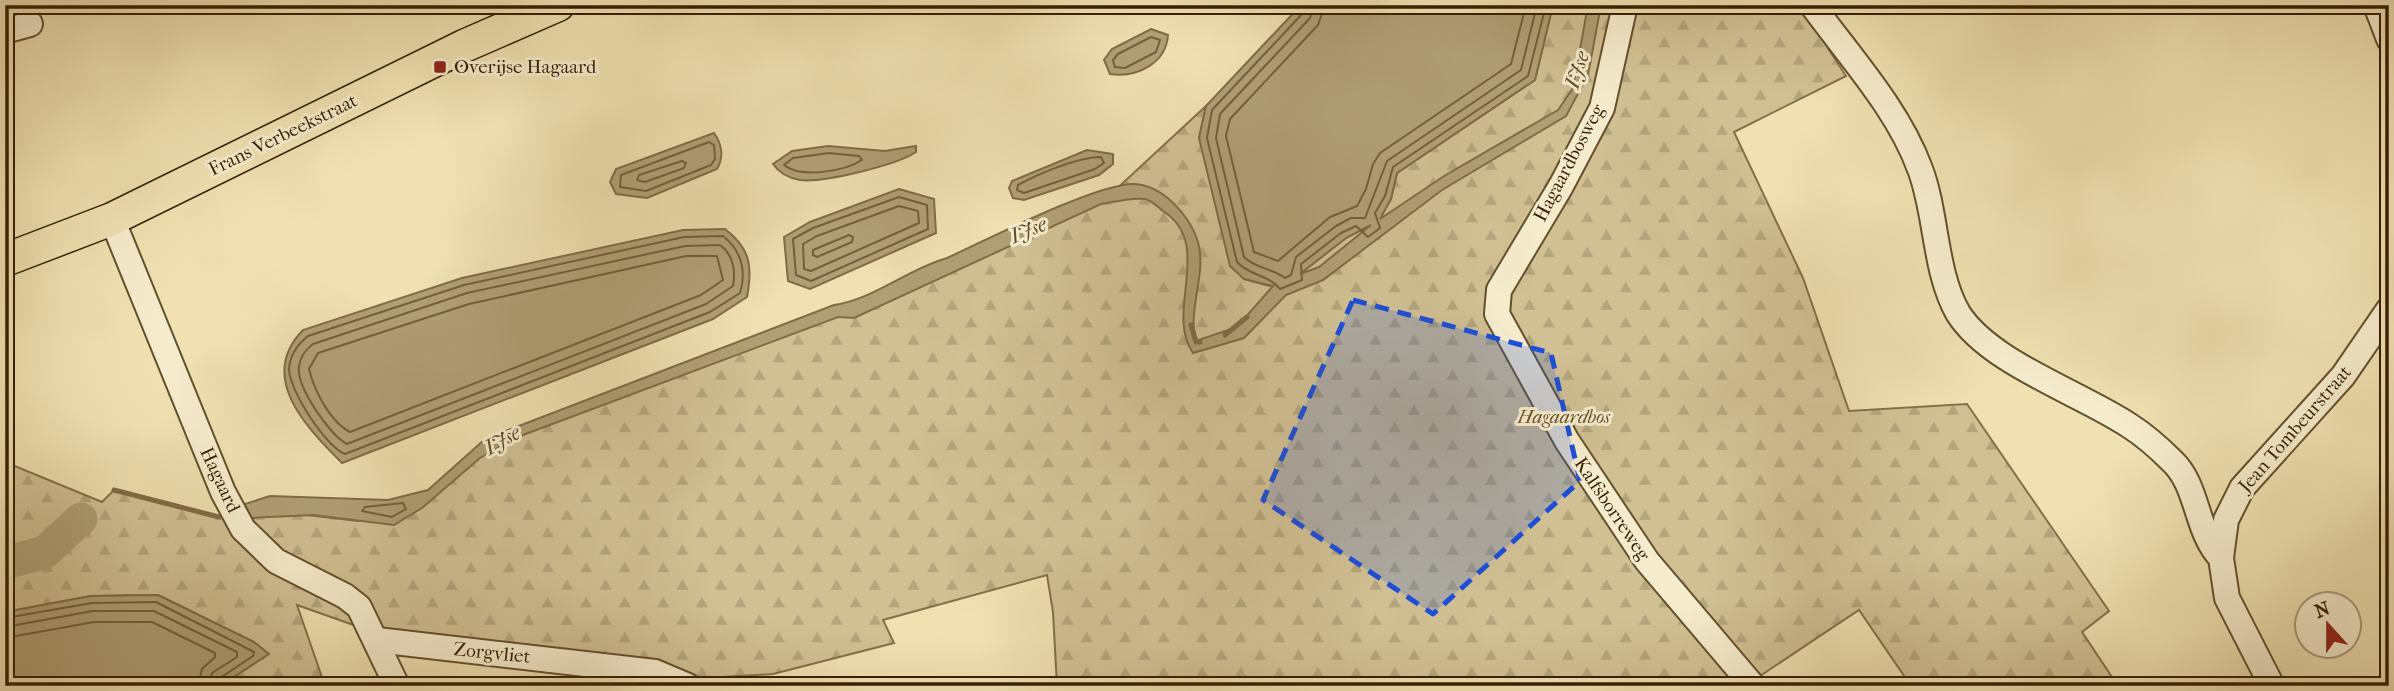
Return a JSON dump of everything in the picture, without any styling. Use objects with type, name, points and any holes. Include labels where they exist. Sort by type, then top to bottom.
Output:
[{"type":"main road","name":"Frans Verbeekstraat","points":[[5,260],[112,219],[464,46],[558,5]]},
{"type":"street","name":"Hagaardbosweg","points":[[1497,314],[1499,289],[1561,186],[1602,108],[1625,5]]},
{"type":"street","points":[[1812,5],[1905,135],[1925,182],[1936,249],[1958,313],[1993,349],[2131,426],[2174,462],[2191,495],[2208,545],[2221,558],[2227,598],[2272,686]]},
{"type":"street","points":[[2376,5],[2389,38]]},
{"type":"street","points":[[5,31],[30,24]]},
{"type":"street","name":"Hagaard","points":[[112,219],[223,492],[243,529],[276,561],[352,600],[377,640],[397,686]]},
{"type":"street","name":"Jean Tombeurstraat","points":[[2221,558],[2224,529],[2235,498],[2343,376],[2389,309]]},
{"type":"street","name":"Kalfsborreweg","points":[[1497,314],[1567,441],[1647,561],[1753,686]]},
{"type":"street","name":"Zorgvliet","points":[[377,640],[655,672],[688,686]]},
{"type":"highlighted area","points":[[1353,300],[1551,353],[1580,481],[1433,614],[1263,500]]},
{"type":"green space","name":"Hagaardbos","points":[[1553,5],[1800,5],[1846,76],[1734,132],[1803,278],[1849,411],[1967,404],[2109,611],[2082,632],[2118,686],[1911,686],[1859,610],[1745,686],[1057,686],[1053,612],[1047,575],[883,620],[894,643],[773,674],[689,679],[359,627],[297,605],[325,686],[220,686],[268,654],[254,642],[158,595],[91,596],[5,612],[5,462],[102,502],[114,490],[219,517],[248,508],[358,521],[434,489],[496,440],[911,280],[1110,195],[1206,106],[1199,138],[1244,279],[1269,286],[1290,281],[1346,238],[1378,220],[1391,199],[1397,173],[1535,80]]},
{"type":"water","points":[[1301,5],[1553,5],[1535,80],[1397,173],[1391,199],[1380,219],[1444,176],[1558,110],[1573,88],[1588,5],[1601,5],[1588,75],[1566,116],[1442,190],[1323,280],[1286,295],[1244,338],[1193,353],[1183,318],[1188,260],[1186,241],[1178,225],[1157,206],[1147,200],[1123,200],[1101,204],[854,318],[838,317],[515,438],[480,458],[422,508],[394,525],[313,515],[249,518],[242,505],[270,496],[388,500],[428,490],[485,439],[834,305],[863,297],[1069,202],[1117,186],[1134,184],[1155,190],[1174,204],[1189,222],[1200,254],[1194,317],[1196,341],[1237,327],[1273,286],[1244,279],[1230,266],[1199,138],[1206,106]],"holes":[[[1371,225],[1319,267],[1300,274],[1346,238]]]},
{"type":"water","points":[[1151,29],[1168,35],[1162,54],[1156,61],[1130,74],[1110,74],[1104,60],[1112,49]]},
{"type":"water","points":[[714,133],[721,151],[717,169],[647,198],[616,194],[610,182],[616,169]]},
{"type":"water","points":[[828,146],[885,151],[916,146],[916,152],[877,167],[811,180],[788,176],[773,164],[792,151]]},
{"type":"water","points":[[1087,150],[1113,154],[1113,164],[1099,175],[1024,200],[1013,198],[1009,188],[1012,181]]},
{"type":"water","points":[[899,189],[934,199],[936,233],[810,289],[788,281],[784,237],[810,222]]},
{"type":"water","points":[[725,229],[740,243],[748,258],[749,286],[747,297],[713,319],[342,463],[314,434],[292,401],[286,383],[285,366],[290,348],[303,330],[462,278],[683,230]]},
{"type":"water","points":[[158,595],[254,642],[269,654],[220,686],[5,686],[5,612],[91,596]]},
{"type":"waterway","name":"IJse","points":[[1225,335],[1247,317]]},
{"type":"waterway","name":"IJse","points":[[1191,325],[1196,342],[1200,342]]},
{"type":"waterway","name":"IJse","points":[[114,490],[219,517]]},
{"type":"waterway","name":"IJse","points":[[5,563],[45,552],[81,519]]},
{"type":"place","name":"Overijse Hagaard","points":[[440,67]]}]
